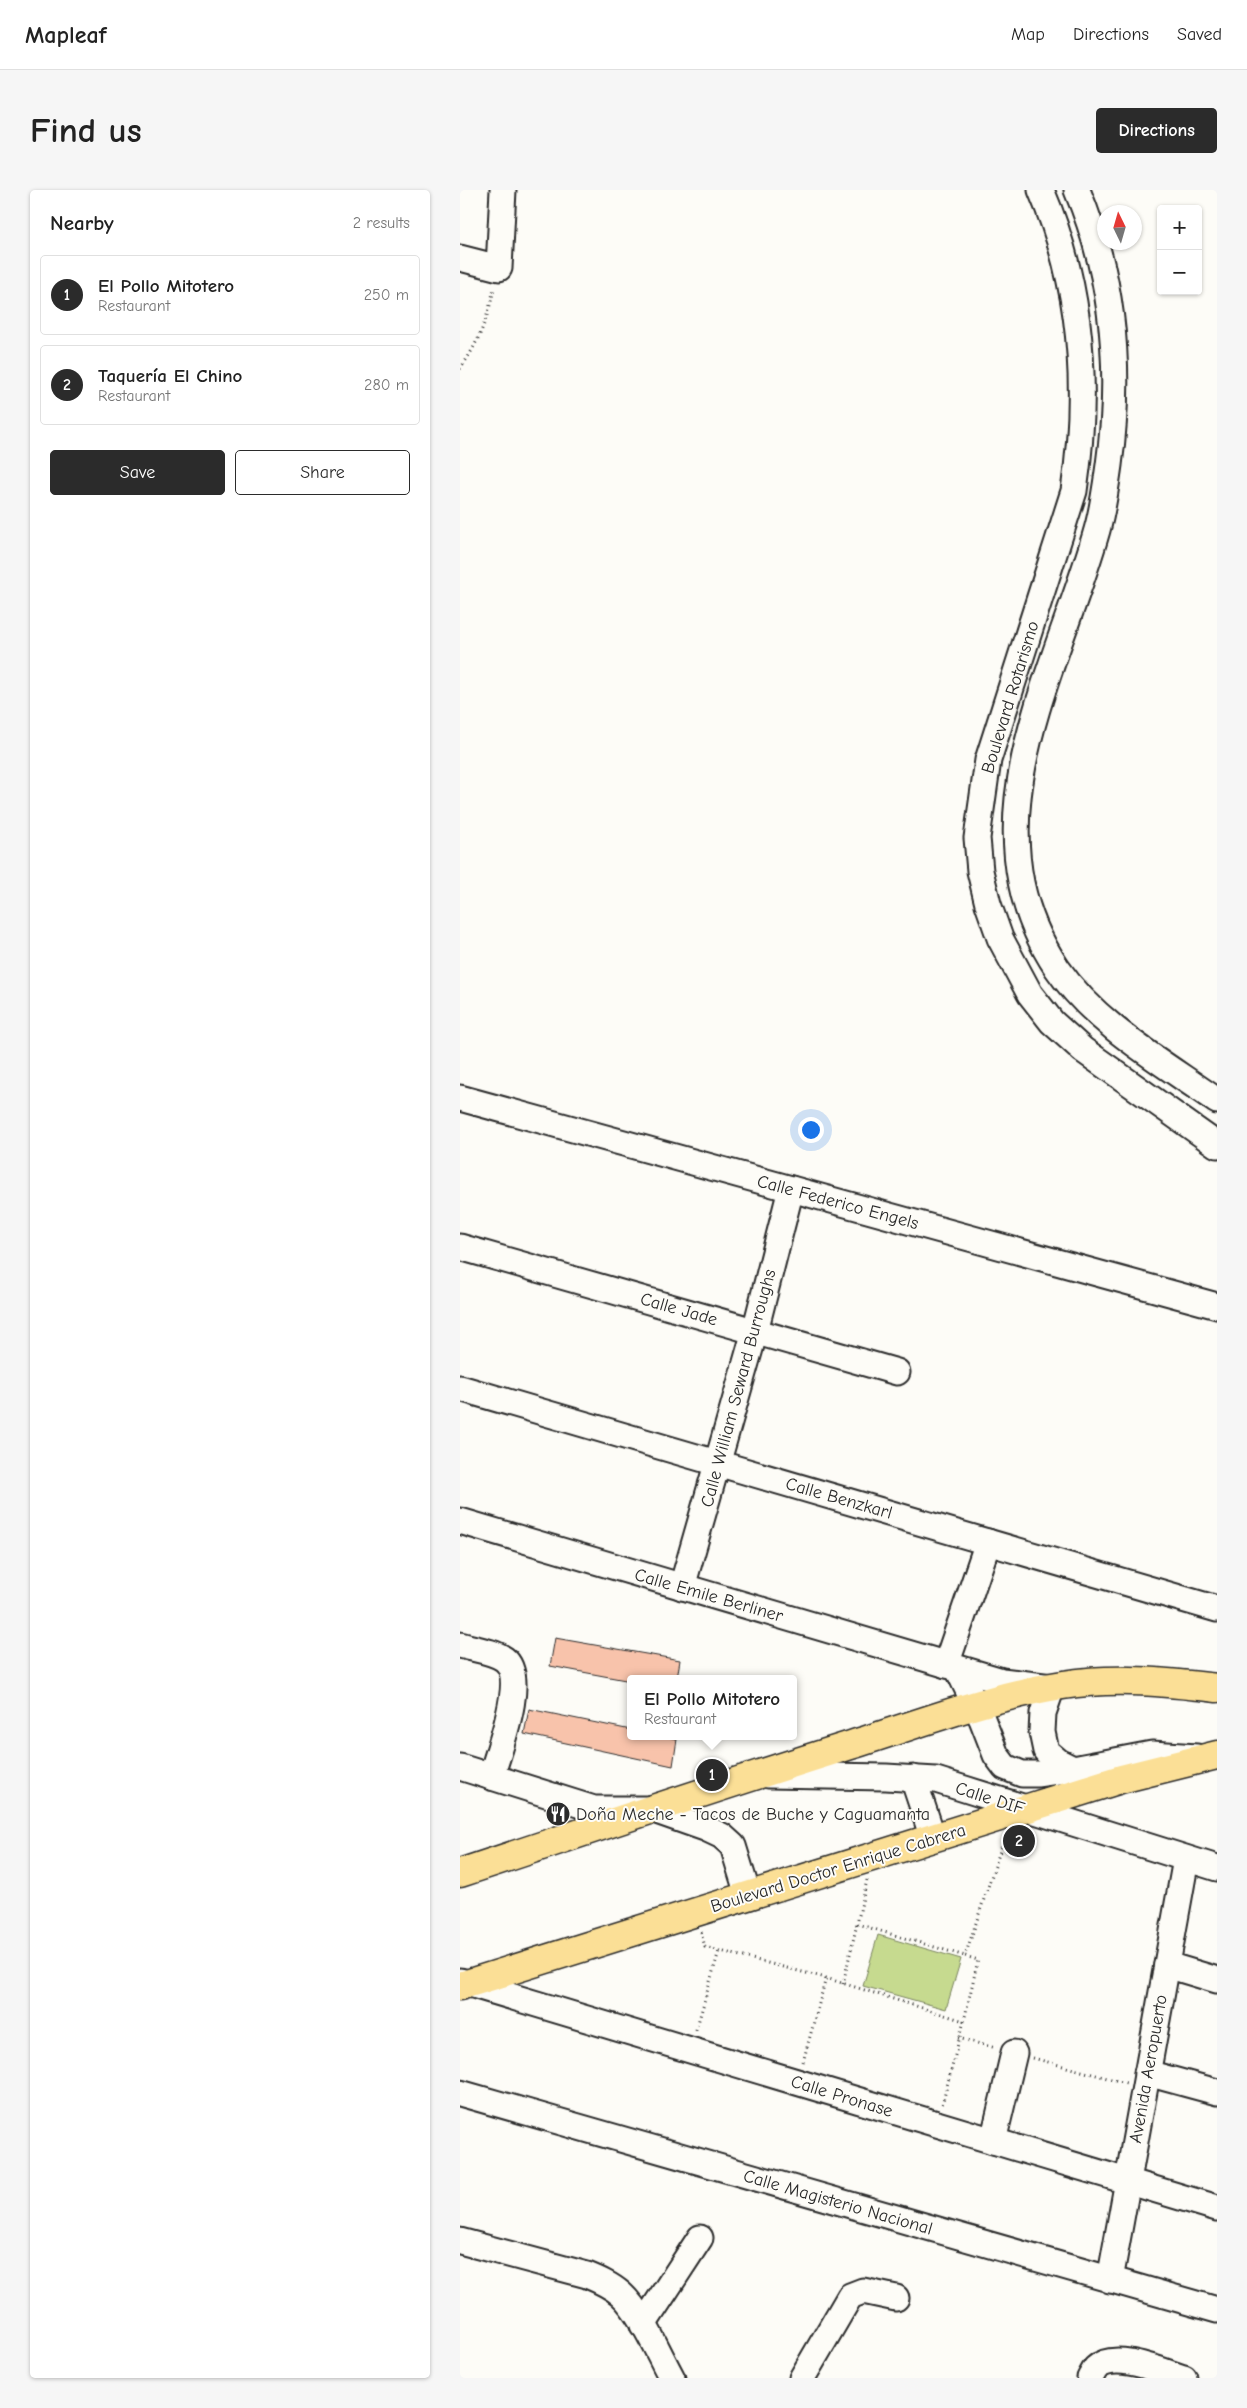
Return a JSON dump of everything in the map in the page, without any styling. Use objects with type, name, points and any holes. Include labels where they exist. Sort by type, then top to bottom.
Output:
[{"type":"main road","points":[[460,1873],[651,1809],[976,1705],[1052,1687],[1089,1682],[1128,1680],[1217,1688]]},
{"type":"main road","name":"Boulevard Doctor Enrique Cabrera","points":[[462,1983],[1121,1779],[1209,1757]]},
{"type":"street","points":[[460,258],[499,268],[503,190]]},
{"type":"street","name":"Boulevard Rotarismo","points":[[1041,190],[1060,240],[1070,279],[1082,365],[1080,445],[1074,491],[988,760],[978,838],[980,871],[988,904],[1004,946],[1030,994],[1052,1022],[1083,1050],[1217,1145]]},
{"type":"street","points":[[1077,190],[1099,251],[1110,299],[1116,351],[1116,403],[1107,481],[1098,529],[1038,703],[1024,760],[1016,819],[1016,848],[1020,878],[1027,910],[1042,943],[1058,969],[1075,991],[1107,1022],[1217,1101]]},
{"type":"street","name":"Calle Federico Engels","points":[[461,1104],[791,1189],[1217,1306]]},
{"type":"street","name":"Calle William Seward Burroughs","points":[[682,1587],[755,1331],[791,1189]]},
{"type":"street","name":"Calle Jade","points":[[460,1247],[898,1372]]},
{"type":"street","name":"Calle Benzkarl","points":[[460,1388],[1217,1609]]},
{"type":"street","name":"Calle Emile Berliner","points":[[460,1522],[1002,1681],[1052,1687]]},
{"type":"street","points":[[988,1542],[952,1667],[976,1705],[996,1755],[1005,1767],[1013,1772],[1030,1774],[1073,1769],[1152,1754],[1209,1757]]},
{"type":"street","points":[[460,1645],[503,1658],[510,1664],[513,1673],[514,1690],[491,1777]]},
{"type":"street","points":[[1052,1687],[1043,1713],[1046,1751],[1053,1758],[1073,1769]]},
{"type":"street","points":[[460,1767],[594,1809],[651,1809],[705,1828],[722,1836],[733,1846],[748,1895]]},
{"type":"street","name":"Calle DIF","points":[[756,1775],[936,1780],[1017,1812],[1217,1868]]},
{"type":"street","points":[[913,1778],[933,1838]]},
{"type":"street","name":"Avenida Aeropuerto","points":[[1110,2280],[1186,1859]]},
{"type":"street","points":[[1167,1965],[1217,1980]]},
{"type":"street","name":"Calle Pronase","points":[[462,1983],[1217,2208]]},
{"type":"street","points":[[993,2141],[1014,2053]]},
{"type":"street","points":[[1146,2081],[1217,2092]]},
{"type":"street","name":"Calle Magisterio Nacional","points":[[460,2093],[1217,2310]]},
{"type":"street","points":[[643,2325],[700,2238]]},
{"type":"street","points":[[460,2240],[587,2275],[605,2282],[622,2295],[643,2325],[672,2378]]},
{"type":"street","points":[[802,2378],[850,2296],[863,2291],[896,2298]]},
{"type":"street","points":[[1097,2371],[1124,2361],[1184,2378]]},
{"type":"path","points":[[460,369],[475,348],[488,314],[499,268]]},
{"type":"path","points":[[964,1956],[1017,1812]]},
{"type":"path","points":[[843,1984],[872,1857]]},
{"type":"path","points":[[694,1912],[706,1947],[826,1978],[964,2021]]},
{"type":"path","points":[[857,1924],[978,1960],[937,2124]]},
{"type":"path","points":[[690,2050],[719,1951]]},
{"type":"path","points":[[798,2082],[826,1978]]},
{"type":"path","points":[[958,2038],[1014,2053],[1146,2081]]},
{"type":"green space","points":[[878,1935],[961,1959],[946,2009],[863,1986]]},
{"type":"building","points":[[555,1638],[680,1660],[678,1675],[627,1675],[627,1680],[550,1666]]},
{"type":"building","points":[[529,1709],[627,1729],[627,1740],[677,1740],[673,1766],[524,1734]]},
{"type":"place","name":"El Pollo Mitotero","points":[[712,1775]]},
{"type":"place","name":"Doña Meche - Tacos de Buche y Caguamanta","points":[[558,1814]]},
{"type":"place","name":"Taquería El Chino","points":[[1019,1841]]}]
